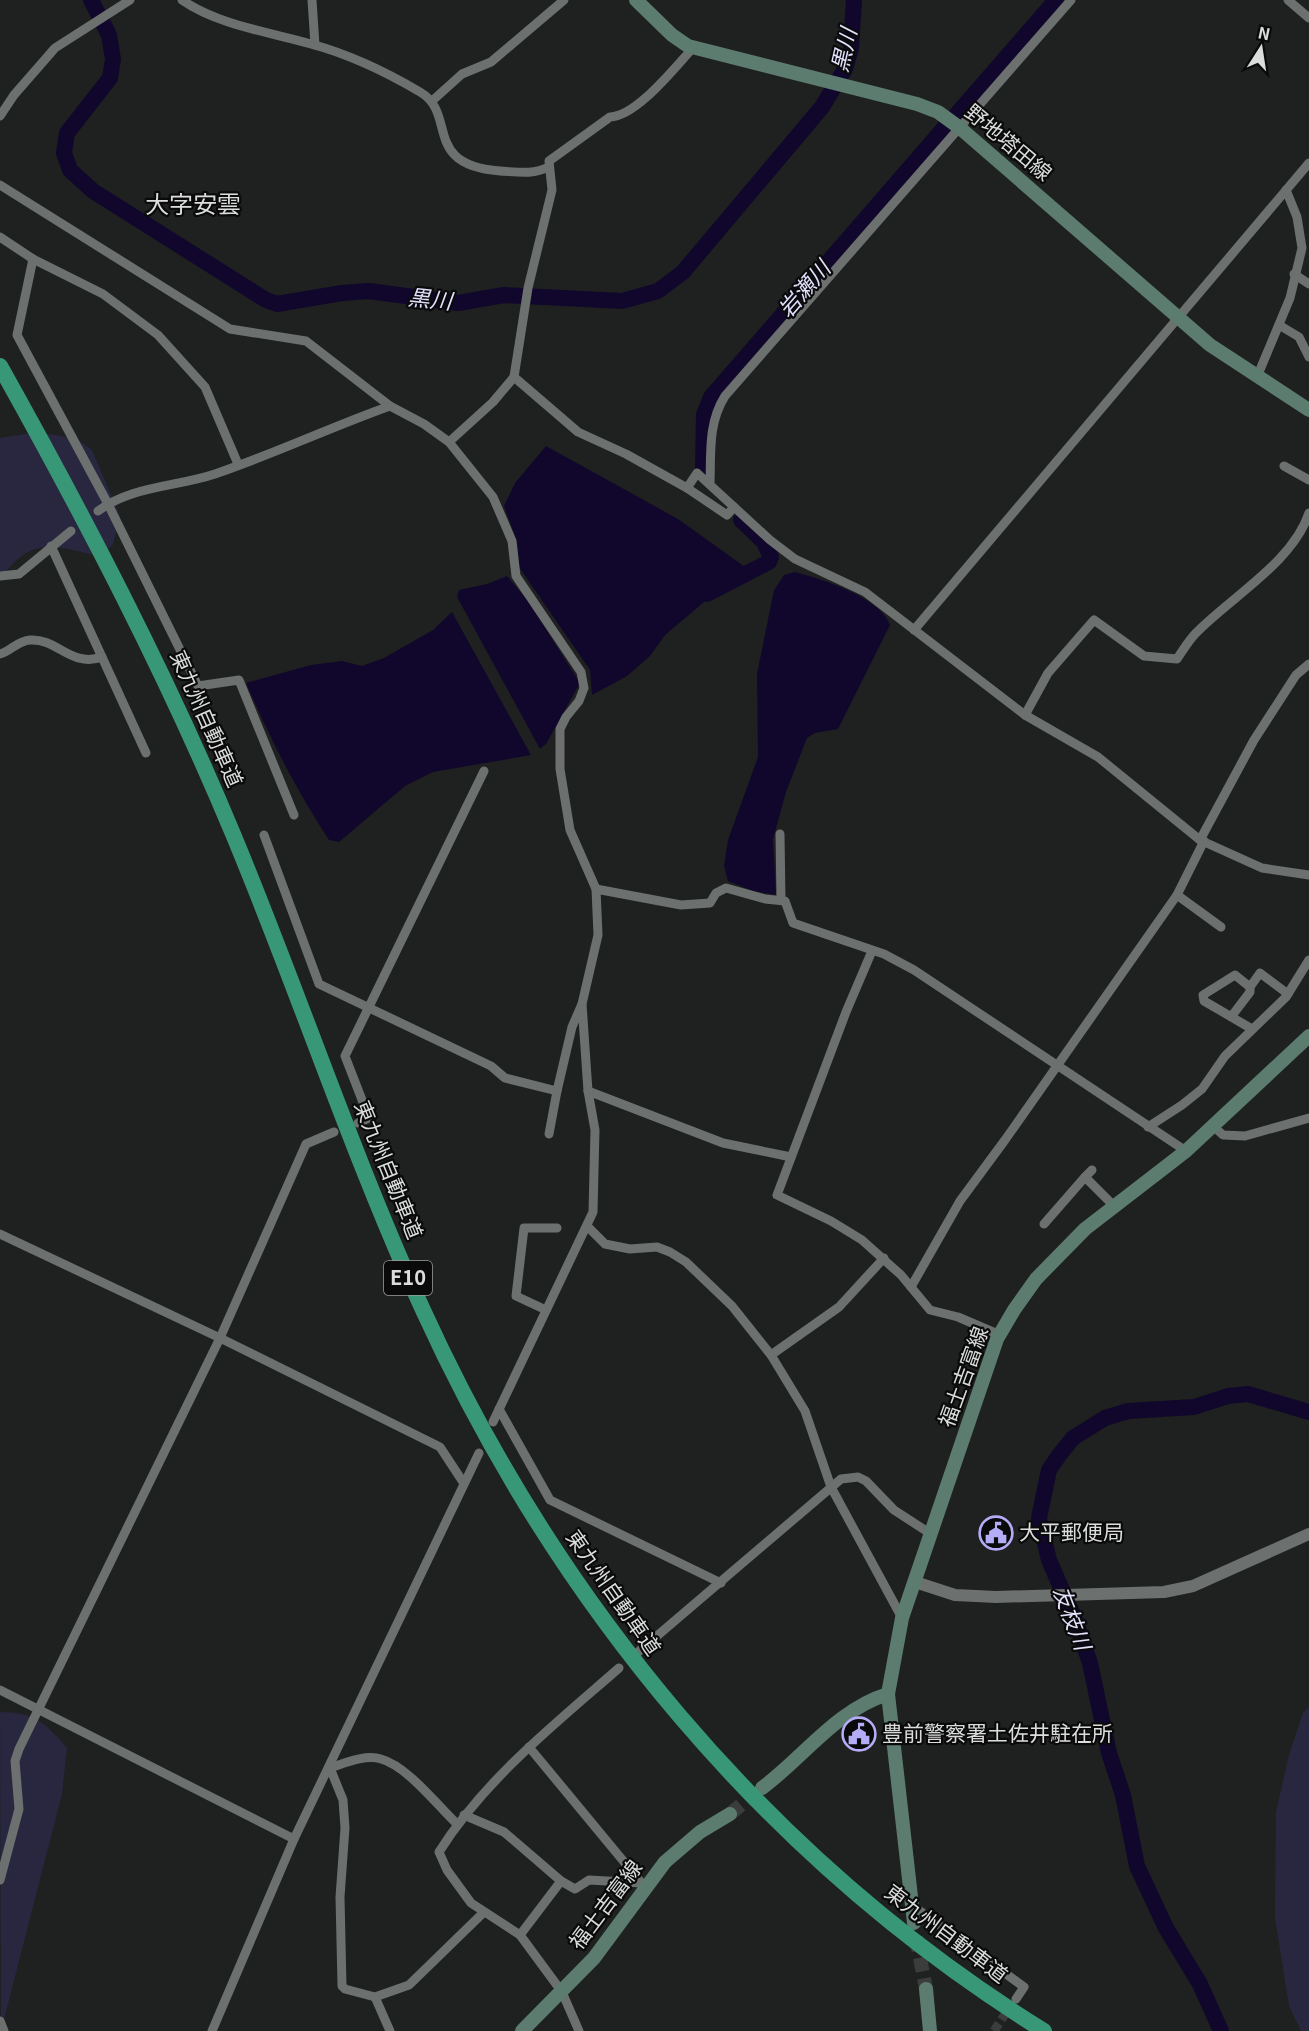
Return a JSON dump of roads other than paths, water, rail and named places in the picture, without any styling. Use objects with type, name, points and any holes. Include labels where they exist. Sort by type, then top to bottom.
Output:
[{"type":"highway","name":"東九州自動車道","points":[[0,366],[98,548],[178,708],[252,879],[391,1240],[459,1387],[525,1505],[587,1599],[642,1674],[729,1773],[776,1821],[886,1919],[941,1961],[1044,2031]]},
{"type":"main road","name":"野地塔田線","points":[[636,0],[672,35],[693,48],[917,104],[938,112],[960,128],[1176,317],[1257,377],[1309,410]]},
{"type":"main road","name":"福土吉富線","points":[[914,1923],[888,1694],[902,1618],[1000,1335],[1036,1279],[1086,1229],[1186,1151],[1309,1036]]},
{"type":"main road","points":[[762,1788],[843,1716],[866,1701],[888,1694]]},
{"type":"main road","name":"福土吉富線","points":[[522,2031],[594,1958],[643,1885],[664,1862],[700,1832],[730,1814]]},
{"type":"main road","points":[[926,1989],[930,2031]]},
{"type":"street","points":[[0,116],[14,95],[55,48],[130,0]]},
{"type":"street","points":[[182,0],[225,20],[315,45],[393,77],[432,101],[446,144],[460,161],[474,169],[534,174],[549,167]]},
{"type":"street","points":[[312,0],[315,45]]},
{"type":"street","points":[[432,101],[462,74],[491,62],[564,0]]},
{"type":"street","points":[[710,484],[711,430],[716,411],[725,396],[1071,0]]},
{"type":"street","points":[[1288,0],[1309,18]]},
{"type":"street","points":[[449,442],[493,402],[513,377],[528,288],[552,190],[549,161],[610,117],[621,117],[639,104],[693,48]]},
{"type":"street","points":[[914,630],[1176,317],[1309,163]]},
{"type":"street","points":[[0,185],[230,329],[306,341],[390,406],[424,424],[449,442],[493,497],[512,541],[516,576],[581,672],[584,688],[560,729],[560,769],[570,830],[596,889],[598,935],[582,1004],[572,1027],[549,1134]]},
{"type":"street","points":[[1257,377],[1290,298],[1302,248],[1297,217],[1286,190]]},
{"type":"street","points":[[0,237],[33,259],[103,294],[158,335],[205,387],[238,464]]},
{"type":"street","points":[[33,259],[17,335],[108,504],[198,686],[239,680],[294,815]]},
{"type":"street","points":[[1294,274],[1309,284]]},
{"type":"street","points":[[1279,325],[1299,337],[1309,357]]},
{"type":"street","points":[[513,377],[578,432],[626,454],[687,488],[727,515],[734,507]]},
{"type":"street","points":[[98,511],[108,504],[140,492],[215,474],[390,406]]},
{"type":"street","points":[[1284,466],[1309,480]]},
{"type":"street","points":[[687,488],[697,473],[795,559],[865,592],[1025,715],[1098,757],[1202,840],[1262,868],[1309,875]]},
{"type":"street","points":[[1025,715],[1048,673],[1094,620],[1144,656],[1177,659],[1195,634],[1275,562],[1301,530],[1309,513]]},
{"type":"street","points":[[0,576],[19,574],[71,531]]},
{"type":"street","points":[[51,546],[146,753]]},
{"type":"street","points":[[0,654],[16,643],[32,639],[80,660],[91,661],[102,657]]},
{"type":"street","points":[[911,1287],[960,1201],[1059,1065],[1177,895],[1202,840],[1254,740],[1296,675],[1309,664]]},
{"type":"street","points":[[358,1123],[369,1119],[345,1056],[484,771]]},
{"type":"street","points":[[780,834],[782,900]]},
{"type":"street","points":[[264,835],[319,984],[491,1066],[505,1078],[557,1091]]},
{"type":"street","points":[[596,889],[681,905],[710,903],[716,893],[726,888],[765,899],[785,901],[793,923],[872,951],[914,970],[1186,1151]]},
{"type":"street","points":[[1177,895],[1221,927]]},
{"type":"street","points":[[872,951],[777,1196],[831,1221],[862,1240],[884,1258],[930,1310],[958,1317],[1000,1335]]},
{"type":"street","points":[[1148,1127],[1182,1106],[1202,1089],[1225,1056],[1288,994],[1309,960]]},
{"type":"street","points":[[1231,1017],[1250,992],[1250,987],[1260,973],[1288,994]]},
{"type":"street","points":[[1250,987],[1235,975],[1203,995],[1204,1001],[1252,1029]]},
{"type":"street","points":[[493,1422],[588,1227],[593,1212],[595,1130],[588,1091],[582,1004]]},
{"type":"street","points":[[588,1091],[723,1143],[791,1157]]},
{"type":"street","points":[[1213,1126],[1223,1135],[1245,1136],[1309,1118]]},
{"type":"street","points":[[0,1880],[19,1809],[15,1761],[38,1709],[220,1338],[306,1143],[334,1132]]},
{"type":"street","points":[[1044,1224],[1088,1174],[1114,1206]]},
{"type":"street","points":[[588,1227],[605,1244],[630,1249],[657,1247],[686,1262],[732,1306],[771,1355],[805,1411],[831,1486],[902,1618]]},
{"type":"street","points":[[546,1310],[516,1296],[524,1228],[557,1228]]},
{"type":"street","points":[[0,1234],[220,1338],[440,1447],[464,1482]]},
{"type":"street","points":[[771,1355],[839,1307],[884,1258]]},
{"type":"street","points":[[499,1409],[550,1500],[721,1583]]},
{"type":"street","points":[[212,2031],[294,1839],[479,1453]]},
{"type":"street","points":[[637,1653],[841,1479],[858,1477],[866,1481],[894,1510],[931,1534]]},
{"type":"street","points":[[915,1582],[955,1594],[1164,1592],[1193,1586],[1309,1534]]},
{"type":"street","points":[[579,2031],[562,1992],[520,1935],[483,1913],[459,1889],[440,1858],[439,1852],[464,1815],[530,1747],[619,1668]]},
{"type":"street","points":[[0,1690],[294,1839]]},
{"type":"street","points":[[530,1747],[643,1885]]},
{"type":"street","points":[[330,1768],[355,1760],[380,1758],[396,1765],[457,1824]]},
{"type":"street","points":[[330,1768],[343,1800],[345,1828],[340,1897],[342,1986],[352,1992],[375,1997],[409,1986],[483,1913]]},
{"type":"street","points":[[464,1815],[504,1832],[561,1881],[575,1889],[589,1880],[643,1885]]},
{"type":"street","points":[[520,1935],[561,1881]]},
{"type":"street","points":[[913,1906],[1024,1987],[1016,1998]]},
{"type":"street","points":[[375,1997],[390,2031]]},
{"type":"street","points":[[0,2021],[4,2031]]},
{"type":"waterway","name":"黒川","points":[[91,0],[109,35],[113,59],[110,78],[67,133],[64,153],[70,170],[93,191],[266,300],[277,304],[369,291],[458,303],[504,295],[622,301],[658,291],[683,272],[822,107],[845,69],[851,48],[854,0]]},
{"type":"waterway","name":"岩瀬川","points":[[956,115],[1056,0]]},
{"type":"waterway","name":"岩瀬川","points":[[703,468],[704,415],[711,397],[945,127]]},
{"type":"waterway","name":"岩瀬川","points":[[707,594],[769,562],[771,557],[764,542],[741,520]]},
{"type":"waterway","name":"友枝川","points":[[1221,2031],[1200,1984],[1166,1928],[1137,1866],[1123,1795],[1109,1753],[1090,1663],[1076,1622],[1049,1560],[1039,1518],[1049,1470],[1073,1438],[1105,1418],[1128,1411],[1194,1407],[1228,1396],[1248,1394],[1309,1412]]},
{"type":"tunnel","points":[[730,1814],[760,1789]]},
{"type":"tunnel","points":[[916,1937],[926,1989]]},
{"type":"tunnel","points":[[994,2031],[1011,2005]]},
{"type":"place","name":"大平郵便局","points":[[996,1533]]},
{"type":"place","name":"豊前警察署土佐井駐在所","points":[[859,1734]]},
{"type":"district","name":"大字安雲","points":[[193,205]]}]
